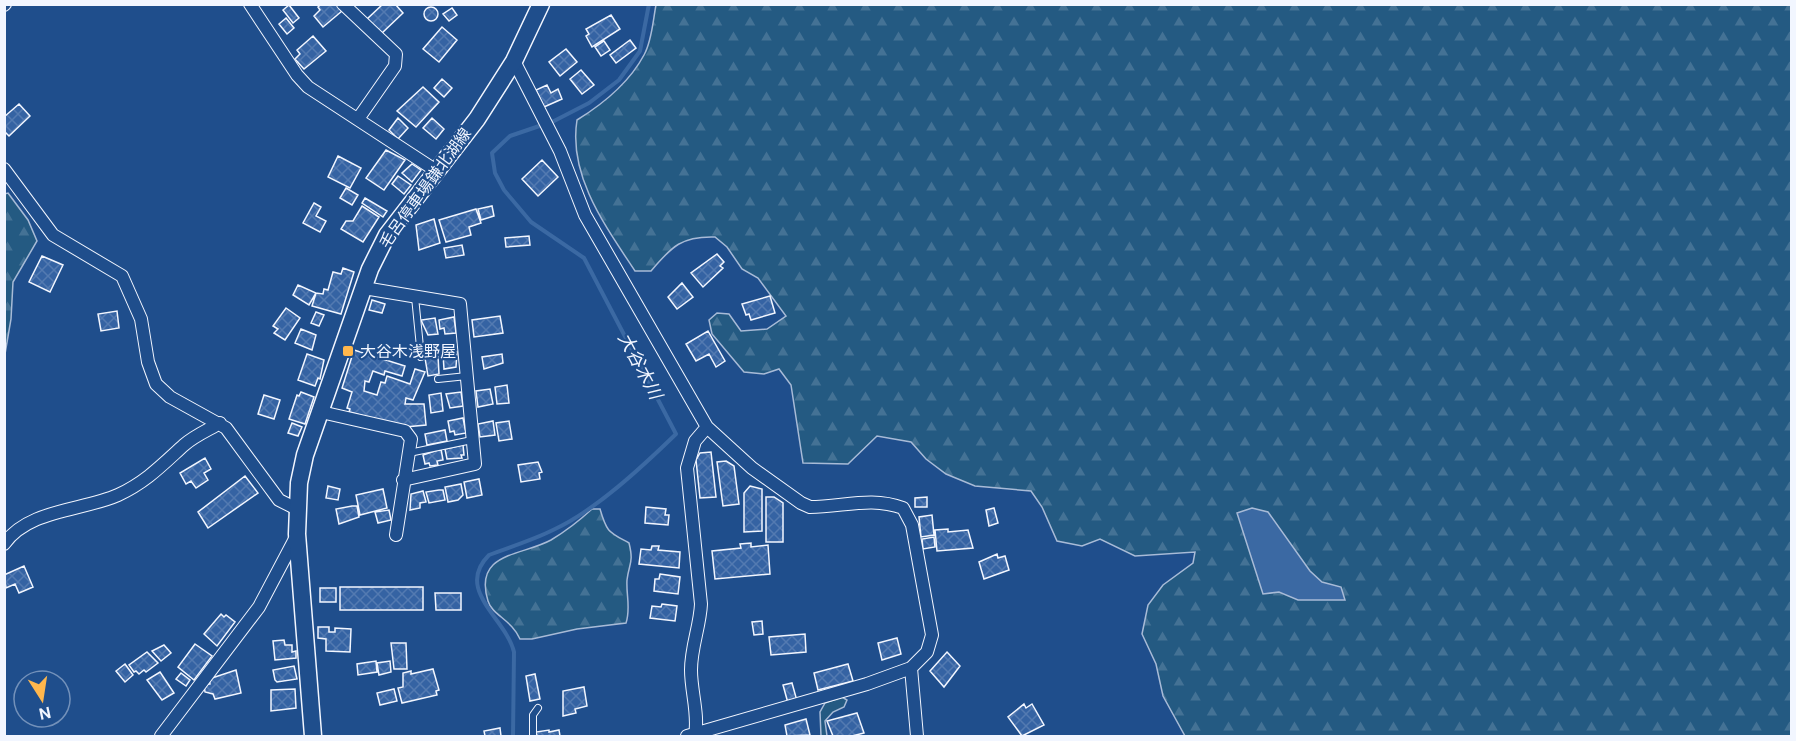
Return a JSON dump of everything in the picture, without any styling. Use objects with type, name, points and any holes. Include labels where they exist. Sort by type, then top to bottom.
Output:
[{"type":"main road","name":"毛呂停車場鎌北湖線","points":[[313,736],[297,534],[299,483],[305,455],[364,288],[387,235],[435,170],[477,119],[514,61],[542,4]]},
{"type":"street","points":[[250,4],[265,23],[297,75],[308,87],[435,170]]},
{"type":"street","points":[[343,4],[396,54],[395,66],[358,119]]},
{"type":"street","points":[[514,61],[550,131],[585,215],[707,427],[752,468],[810,507],[873,501],[903,508],[912,525],[932,635],[927,652],[911,668],[867,684],[693,735],[691,672],[700,626],[701,604],[687,468],[695,441],[707,427]]},
{"type":"street","points":[[4,169],[53,235],[122,276],[141,319],[148,362],[156,384],[170,397],[220,423],[279,500],[297,509]]},
{"type":"street","points":[[364,288],[460,304],[475,464],[404,480]]},
{"type":"street","points":[[321,412],[405,431],[411,439],[396,535]]},
{"type":"street","points":[[4,544],[24,525],[133,488],[162,468],[186,443],[220,423]]},
{"type":"street","points":[[161,736],[259,607],[297,534]]},
{"type":"street","points":[[911,668],[917,736]]},
{"type":"lane","points":[[415,297],[421,357]]},
{"type":"lane","points":[[438,379],[467,376]]},
{"type":"lane","points":[[409,453],[473,440]]},
{"type":"lane","points":[[533,736],[533,715],[538,708]]},
{"type":"green space","points":[[656,5],[1791,5],[1791,736],[1185,736],[1163,696],[1156,664],[1142,634],[1148,605],[1163,585],[1193,563],[1195,552],[1135,556],[1100,539],[1082,546],[1057,541],[1042,507],[1031,491],[975,486],[946,474],[926,459],[911,442],[877,436],[848,464],[803,463],[791,385],[779,369],[764,374],[744,372],[712,334],[709,320],[717,313],[729,314],[741,331],[767,329],[786,316],[758,278],[742,269],[727,247],[715,237],[694,238],[678,244],[651,271],[635,271],[612,237],[584,181],[578,161],[577,120],[615,92],[638,65],[649,43]]},
{"type":"green space","points":[[8,193],[28,220],[37,241],[13,282],[11,319],[5,354],[4,194]]},
{"type":"green space","points":[[592,509],[600,509],[610,531],[629,543],[631,559],[627,580],[626,623],[520,639],[512,627],[490,606],[485,585],[487,573],[503,558],[551,540]]},
{"type":"green space","points":[[842,697],[847,700],[844,707],[833,712],[825,721],[827,736],[821,736],[820,712],[825,703]]},
{"type":"shaded area","points":[[1252,508],[1268,512],[1310,571],[1322,582],[1341,587],[1345,600],[1298,600],[1279,592],[1263,594],[1237,513]]},
{"type":"building","points":[[321,4],[336,4],[342,11],[323,27],[314,16],[320,10],[318,7]]},
{"type":"building","points":[[383,4],[395,4],[403,13],[382,33],[366,20]]},
{"type":"building","points":[[289,5],[299,18],[293,23],[283,10]]},
{"type":"building","points":[[431,7],[436,9],[438,14],[436,19],[431,21],[426,19],[424,14],[426,9]]},
{"type":"building","points":[[452,8],[457,15],[449,21],[443,14]]},
{"type":"building","points":[[611,15],[620,29],[592,47],[586,36],[589,34],[586,29]]},
{"type":"building","points":[[286,18],[294,28],[287,34],[279,24]]},
{"type":"building","points":[[442,27],[457,40],[439,62],[423,49]]},
{"type":"building","points":[[313,36],[326,51],[304,69],[295,59],[300,54],[297,50]]},
{"type":"building","points":[[630,40],[636,48],[616,63],[610,55]]},
{"type":"building","points":[[604,41],[610,50],[601,56],[595,47]]},
{"type":"building","points":[[566,49],[577,62],[560,76],[549,62]]},
{"type":"building","points":[[581,70],[594,85],[582,94],[570,79]]},
{"type":"building","points":[[442,79],[452,88],[444,97],[434,88]]},
{"type":"building","points":[[547,85],[551,93],[558,89],[562,99],[544,107],[536,90]]},
{"type":"building","points":[[423,87],[439,102],[416,127],[397,111]]},
{"type":"building","points":[[19,104],[30,116],[9,136],[4,131],[4,117]]},
{"type":"building","points":[[398,118],[408,128],[398,139],[389,130]]},
{"type":"building","points":[[432,118],[444,129],[436,139],[423,128]]},
{"type":"building","points":[[386,150],[405,160],[384,190],[366,178]]},
{"type":"building","points":[[338,156],[361,168],[350,188],[328,177]]},
{"type":"building","points":[[542,160],[558,177],[538,196],[522,179]]},
{"type":"building","points":[[412,164],[421,170],[412,182],[402,173]]},
{"type":"building","points":[[398,176],[411,185],[404,194],[392,184]]},
{"type":"building","points":[[346,188],[358,195],[352,205],[340,198]]},
{"type":"building","points":[[365,198],[387,211],[383,217],[362,203]]},
{"type":"building","points":[[314,203],[321,207],[316,216],[326,221],[320,232],[303,223]]},
{"type":"building","points":[[362,206],[379,217],[363,242],[341,229],[346,221],[353,221]]},
{"type":"building","points":[[492,206],[494,216],[481,220],[478,209]]},
{"type":"building","points":[[476,209],[481,223],[469,227],[471,235],[446,242],[439,220]]},
{"type":"building","points":[[434,219],[440,243],[419,250],[416,225]]},
{"type":"building","points":[[529,236],[530,245],[506,247],[505,238]]},
{"type":"building","points":[[462,245],[464,255],[446,258],[444,248]]},
{"type":"building","points":[[717,254],[724,262],[720,266],[723,268],[703,287],[691,273]]},
{"type":"building","points":[[42,256],[63,265],[50,292],[29,282]]},
{"type":"building","points":[[343,268],[354,272],[341,314],[312,306],[316,293],[323,294],[324,289],[328,290],[333,272],[341,274]]},
{"type":"building","points":[[682,283],[693,297],[677,309],[668,297]]},
{"type":"building","points":[[298,285],[316,293],[309,305],[293,295]]},
{"type":"building","points":[[770,296],[775,313],[751,320],[749,314],[746,315],[742,304]]},
{"type":"building","points":[[372,300],[385,304],[382,313],[369,310]]},
{"type":"building","points":[[286,308],[300,318],[285,340],[274,333],[278,329],[273,326]]},
{"type":"building","points":[[117,311],[119,328],[101,331],[98,314]]},
{"type":"building","points":[[316,312],[324,315],[319,326],[311,323]]},
{"type":"building","points":[[500,316],[503,333],[474,337],[472,320]]},
{"type":"building","points":[[454,317],[456,333],[445,334],[444,328],[440,329],[439,320]]},
{"type":"building","points":[[435,318],[438,334],[428,335],[421,320]]},
{"type":"building","points":[[301,329],[316,335],[312,350],[295,343]]},
{"type":"building","points":[[708,331],[725,361],[716,367],[709,354],[696,361],[686,344]]},
{"type":"building","points":[[354,350],[405,366],[402,376],[385,371],[384,375],[373,371],[369,382],[365,381],[364,391],[377,395],[381,382],[385,383],[387,376],[410,384],[415,369],[425,372],[413,400],[406,398],[405,404],[424,404],[426,425],[405,427],[349,412],[350,409],[347,408],[352,392],[342,388]]},
{"type":"building","points":[[457,352],[456,367],[444,369],[443,354]]},
{"type":"building","points":[[307,354],[324,360],[320,379],[318,378],[315,386],[298,380]]},
{"type":"building","points":[[502,354],[503,363],[484,369],[482,357]]},
{"type":"building","points":[[438,356],[439,374],[428,376],[425,358]]},
{"type":"building","points":[[507,385],[509,403],[497,404],[495,387]]},
{"type":"building","points":[[490,389],[493,404],[478,407],[476,391]]},
{"type":"building","points":[[301,392],[314,397],[305,424],[289,419],[297,395],[299,396]]},
{"type":"building","points":[[461,392],[463,406],[450,408],[446,394]]},
{"type":"building","points":[[441,393],[443,411],[431,413],[429,395]]},
{"type":"building","points":[[264,395],[280,400],[274,419],[258,414]]},
{"type":"building","points":[[463,418],[466,433],[455,435],[454,431],[450,432],[448,421]]},
{"type":"building","points":[[493,421],[495,435],[480,437],[478,424]]},
{"type":"building","points":[[509,421],[512,439],[499,441],[496,423]]},
{"type":"building","points":[[292,423],[302,427],[298,436],[288,433]]},
{"type":"building","points":[[445,430],[447,441],[427,445],[425,434]]},
{"type":"building","points":[[463,445],[462,458],[447,459],[445,449]]},
{"type":"building","points":[[441,449],[443,460],[437,461],[438,465],[425,464],[423,455]]},
{"type":"building","points":[[711,452],[716,497],[700,498],[696,460],[700,453]]},
{"type":"building","points":[[205,458],[211,469],[204,473],[208,480],[196,488],[191,481],[186,484],[180,473]]},
{"type":"building","points":[[726,461],[734,466],[739,504],[723,506],[717,462]]},
{"type":"building","points":[[538,462],[542,472],[539,473],[540,479],[521,482],[518,465]]},
{"type":"building","points":[[245,476],[258,493],[208,528],[198,512]]},
{"type":"building","points":[[479,479],[482,495],[467,498],[464,482]]},
{"type":"building","points":[[461,484],[463,495],[458,500],[448,502],[445,487]]},
{"type":"building","points":[[328,486],[340,489],[338,500],[326,498]]},
{"type":"building","points":[[750,486],[762,489],[762,531],[744,532],[744,493]]},
{"type":"building","points":[[383,489],[387,508],[360,515],[356,495]]},
{"type":"building","points":[[443,490],[445,500],[429,503],[426,492]]},
{"type":"building","points":[[423,491],[426,502],[420,503],[420,508],[410,510],[411,494]]},
{"type":"building","points":[[766,497],[774,497],[783,503],[783,542],[766,542]]},
{"type":"building","points":[[927,497],[927,507],[915,507],[915,498]]},
{"type":"building","points":[[357,506],[359,517],[339,524],[336,509]]},
{"type":"building","points":[[646,507],[666,509],[665,515],[669,515],[668,525],[645,523]]},
{"type":"building","points":[[994,508],[998,523],[989,526],[986,510]]},
{"type":"building","points":[[389,510],[391,520],[378,523],[375,512]]},
{"type":"building","points":[[932,515],[934,535],[921,537],[919,517]]},
{"type":"building","points":[[948,529],[948,532],[968,530],[973,548],[937,551],[935,530]]},
{"type":"building","points":[[934,537],[935,547],[923,549],[922,539]]},
{"type":"building","points":[[751,543],[751,547],[768,545],[770,574],[715,579],[712,551],[741,548],[740,544]]},
{"type":"building","points":[[652,546],[659,546],[658,550],[680,552],[679,568],[639,564],[641,549],[651,550]]},
{"type":"building","points":[[997,554],[998,558],[1005,556],[1009,570],[984,579],[979,562]]},
{"type":"building","points":[[24,566],[33,587],[19,593],[15,584],[6,588],[4,575]]},
{"type":"building","points":[[660,574],[680,577],[678,594],[654,591],[655,579],[659,579]]},
{"type":"building","points":[[340,587],[423,587],[423,610],[340,610]]},
{"type":"building","points":[[320,588],[336,588],[336,602],[320,602]]},
{"type":"building","points":[[435,593],[461,593],[461,610],[436,610]]},
{"type":"building","points":[[662,604],[677,606],[675,621],[650,618],[652,606],[661,607]]},
{"type":"building","points":[[221,614],[235,622],[217,646],[204,634]]},
{"type":"building","points":[[762,621],[763,634],[754,635],[752,622]]},
{"type":"building","points":[[318,627],[329,627],[329,632],[335,632],[335,628],[351,629],[350,652],[326,651],[326,639],[318,638]]},
{"type":"building","points":[[805,634],[806,652],[771,655],[769,637]]},
{"type":"building","points":[[897,638],[901,654],[882,660],[878,643]]},
{"type":"building","points":[[284,640],[285,645],[292,645],[292,652],[296,651],[296,658],[275,660],[273,641]]},
{"type":"building","points":[[391,643],[406,643],[407,669],[394,669]]},
{"type":"building","points":[[195,644],[212,656],[194,680],[178,667]]},
{"type":"building","points":[[164,645],[171,653],[161,661],[152,651]]},
{"type":"building","points":[[147,652],[158,663],[146,672],[144,670],[139,674],[134,672],[129,665]]},
{"type":"building","points":[[947,652],[960,666],[944,687],[930,671]]},
{"type":"building","points":[[376,661],[377,672],[358,675],[357,664]]},
{"type":"building","points":[[390,661],[391,672],[379,675],[377,663]]},
{"type":"building","points":[[125,664],[133,675],[125,682],[116,671]]},
{"type":"building","points":[[848,664],[853,681],[818,690],[814,673]]},
{"type":"building","points":[[294,666],[297,679],[277,682],[275,680],[273,670]]},
{"type":"building","points":[[433,669],[439,690],[436,691],[437,695],[402,703],[398,688],[403,687],[403,673],[411,671],[411,674]]},
{"type":"building","points":[[236,670],[241,693],[215,699],[213,694],[205,692],[204,685],[210,684],[209,679]]},
{"type":"building","points":[[160,672],[174,693],[162,700],[147,680]]},
{"type":"building","points":[[181,673],[190,680],[186,686],[176,679]]},
{"type":"building","points":[[535,674],[540,699],[530,701],[526,676]]},
{"type":"building","points":[[792,683],[797,701],[788,703],[783,685]]},
{"type":"building","points":[[584,687],[587,706],[575,709],[576,713],[563,716],[563,691]]},
{"type":"building","points":[[295,689],[296,708],[271,711],[271,690]]},
{"type":"building","points":[[394,689],[397,701],[380,705],[377,693]]},
{"type":"building","points":[[1024,704],[1026,708],[1032,704],[1044,725],[1022,736],[1008,717]]},
{"type":"building","points":[[857,713],[864,733],[852,736],[833,736],[827,721]]},
{"type":"building","points":[[806,719],[810,735],[787,736],[785,725]]},
{"type":"building","points":[[500,728],[501,736],[485,736],[484,731]]},
{"type":"building","points":[[549,730],[549,732],[559,730],[560,736],[537,736],[536,732]]},
{"type":"waterway","name":"大谷木川","points":[[513,736],[514,652],[502,627],[479,592],[477,580],[480,568],[489,555],[545,534],[569,522],[602,500],[676,434],[584,258],[531,222],[504,190],[495,173],[492,153],[510,136],[554,121],[589,103],[619,80],[640,51],[649,4]]},
{"type":"place","name":"大谷木浅野屋","points":[[348,351]]}]
